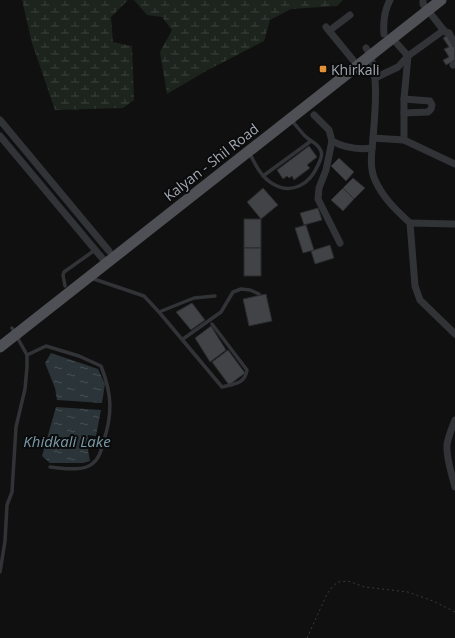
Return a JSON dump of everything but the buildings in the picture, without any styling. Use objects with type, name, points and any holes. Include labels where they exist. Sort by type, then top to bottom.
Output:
[{"type":"main road","name":"Kalyan - Shil Road","points":[[0,338],[14,331],[88,277],[290,118],[368,51],[426,4],[441,0]]},
{"type":"main road","name":"Kalyan - Shil Road","points":[[0,347],[14,331],[102,253],[353,60],[368,51]]},
{"type":"street","points":[[390,0],[385,8],[383,24],[388,36],[408,56]]},
{"type":"street","points":[[426,4],[455,44]]},
{"type":"street","points":[[350,15],[327,29],[353,60]]},
{"type":"street","points":[[376,78],[398,67],[408,56],[444,30]]},
{"type":"street","points":[[368,51],[376,78],[374,138],[371,157],[375,179],[390,204],[410,223],[415,286],[420,300],[455,334]]},
{"type":"street","points":[[404,140],[404,99],[408,56]]},
{"type":"street","points":[[404,99],[430,101],[432,105],[432,109],[428,112],[404,113]]},
{"type":"street","points":[[314,115],[329,130],[332,141],[326,170],[319,188],[318,200],[340,243]]},
{"type":"street","points":[[0,120],[102,253]]},
{"type":"street","points":[[0,136],[102,253]]},
{"type":"street","points":[[374,138],[404,140],[455,164]]},
{"type":"street","points":[[332,141],[341,146],[363,150],[372,148]]},
{"type":"street","points":[[410,223],[455,224]]},
{"type":"street","points":[[455,420],[447,445],[448,462],[455,487]]},
{"type":"lane","points":[[248,151],[263,176],[273,184],[284,188],[301,186],[309,180],[321,158],[322,152],[316,143],[306,137],[290,118]]},
{"type":"lane","points":[[263,176],[311,141]]},
{"type":"lane","points":[[88,277],[144,296],[183,339],[222,387],[238,383],[246,376],[247,370],[212,324]]},
{"type":"lane","points":[[183,339],[221,312],[233,292],[240,289],[250,290],[259,294]]},
{"type":"lane","points":[[159,312],[194,298],[215,296]]},
{"type":"lane","points":[[0,572],[6,532],[7,505],[12,492],[16,427],[25,388],[27,355],[14,331]]},
{"type":"lane","points":[[27,355],[46,346],[79,356],[101,366],[108,383],[110,404],[109,426],[98,458],[91,465],[73,469],[50,467]]},
{"type":"lane","points":[[0,531],[6,532]]},
{"type":"lane","points":[[0,545],[5,540]]},
{"type":"path","points":[[307,638],[327,594],[338,582],[348,581],[365,587],[408,592],[433,601],[455,612]]},
{"type":"green space","points":[[22,0],[128,0],[111,17],[113,42],[132,46],[134,100],[123,108],[55,110],[32,43]]},
{"type":"green space","points":[[134,0],[343,0],[337,6],[291,9],[270,20],[264,41],[206,71],[167,94],[160,52],[172,30],[162,17],[147,15]]},
{"type":"water","name":"Khidkali Lake","points":[[51,353],[98,369],[105,384],[102,403],[57,400],[55,388],[45,363]]},
{"type":"water","name":"Khidkali Lake","points":[[56,407],[101,410],[96,436],[88,435],[87,444],[90,461],[83,463],[50,463],[42,456]]},
{"type":"place","name":"Khirkali","points":[[323,69]]}]
